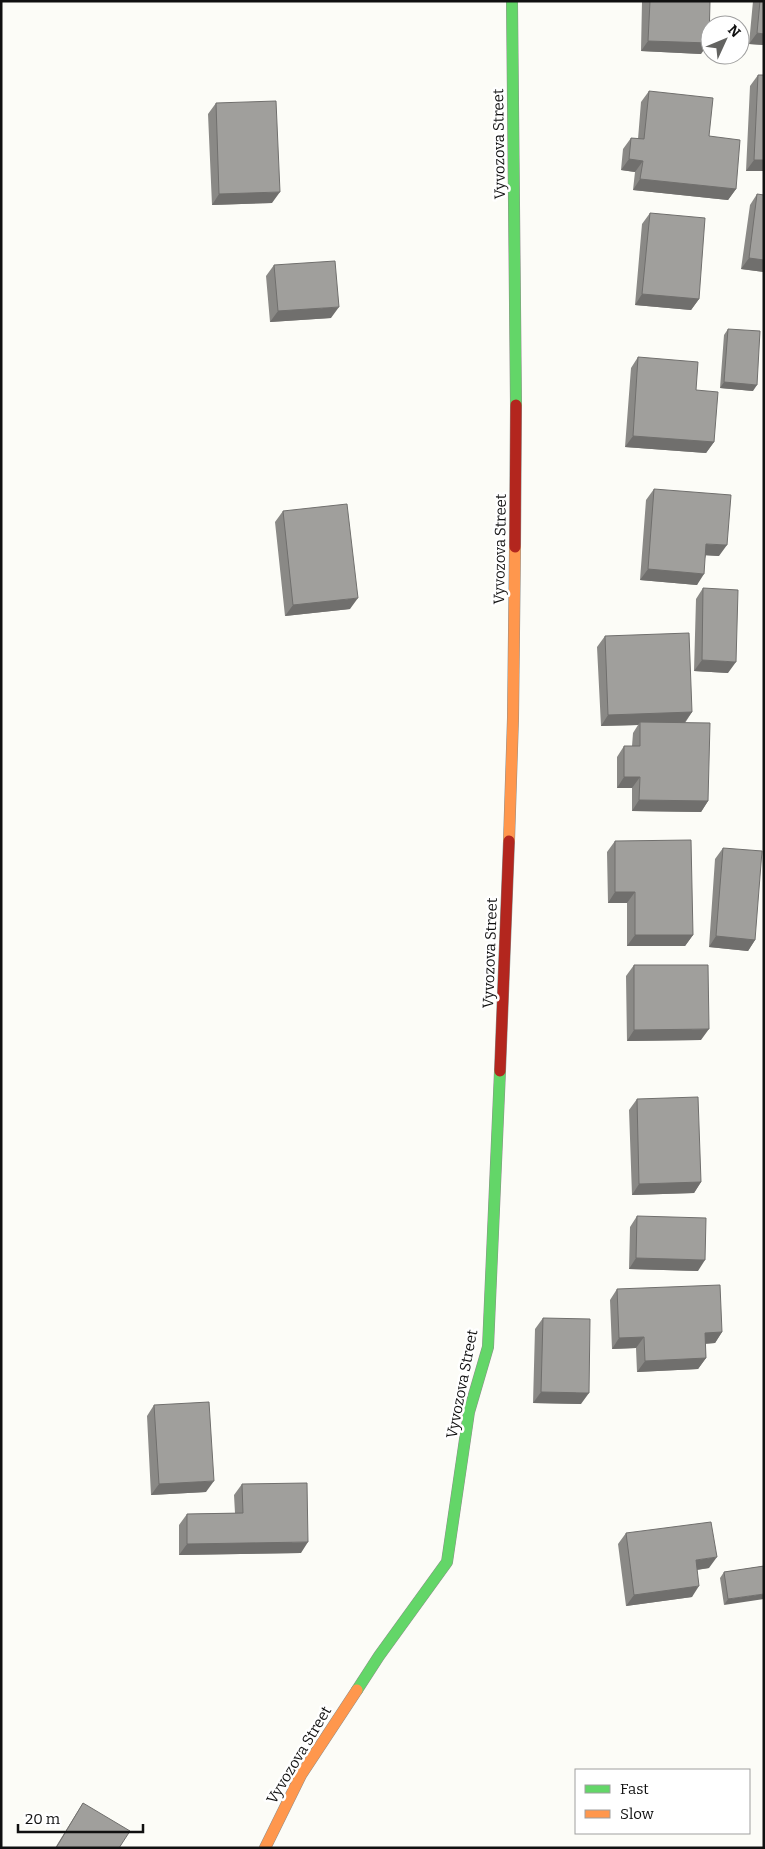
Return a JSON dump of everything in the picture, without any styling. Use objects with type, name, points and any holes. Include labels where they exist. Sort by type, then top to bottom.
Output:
[{"type":"street","name":"Vyvozova Street","points":[[265,1848],[301,1775],[379,1656],[447,1562],[469,1412],[488,1347],[513,718],[517,352],[512,1]]},
{"type":"building","points":[[650,1],[710,1],[710,15],[700,15],[700,43],[648,41]]},
{"type":"building","points":[[760,1],[764,1],[764,34],[757,33]]},
{"type":"building","points":[[758,75],[764,75],[764,160],[754,160]]},
{"type":"building","points":[[649,91],[713,98],[709,136],[740,140],[736,189],[640,179],[643,161],[629,159],[631,138],[644,139]]},
{"type":"building","points":[[276,101],[280,192],[219,194],[216,103]]},
{"type":"building","points":[[757,194],[764,195],[764,260],[749,258]]},
{"type":"building","points":[[650,213],[705,218],[699,299],[642,294]]},
{"type":"building","points":[[335,261],[339,307],[278,311],[274,265]]},
{"type":"building","points":[[728,329],[760,331],[757,385],[724,382]]},
{"type":"building","points":[[638,357],[698,362],[696,390],[718,392],[714,442],[633,436]]},
{"type":"building","points":[[654,489],[731,495],[727,545],[706,544],[704,574],[648,569]]},
{"type":"building","points":[[347,504],[358,598],[293,605],[283,511]]},
{"type":"building","points":[[703,588],[738,590],[736,662],[702,660]]},
{"type":"building","points":[[689,633],[692,712],[608,715],[605,636]]},
{"type":"building","points":[[640,722],[710,723],[708,801],[639,800],[640,777],[624,777],[624,746],[640,746]]},
{"type":"building","points":[[691,840],[693,935],[635,935],[635,892],[615,892],[615,841]]},
{"type":"building","points":[[723,848],[762,851],[755,940],[716,936]]},
{"type":"building","points":[[634,965],[708,965],[709,1029],[634,1030]]},
{"type":"building","points":[[698,1097],[701,1182],[639,1184],[637,1099]]},
{"type":"building","points":[[637,1216],[706,1218],[705,1260],[636,1258]]},
{"type":"building","points":[[720,1285],[722,1332],[705,1333],[706,1358],[645,1361],[644,1337],[619,1338],[617,1289]]},
{"type":"building","points":[[543,1318],[590,1319],[589,1393],[541,1392]]},
{"type":"building","points":[[209,1402],[214,1481],[159,1484],[154,1405]]},
{"type":"building","points":[[307,1483],[308,1542],[187,1544],[187,1514],[243,1513],[242,1484]]},
{"type":"building","points":[[711,1522],[717,1557],[696,1560],[699,1586],[634,1595],[626,1533]]},
{"type":"building","points":[[764,1566],[764,1594],[728,1599],[724,1572]]},
{"type":"building","points":[[83,1803],[130,1831],[119,1848],[56,1848]]},
{"type":"traffic: fast","points":[[512,1],[516,405]]},
{"type":"traffic: fast","points":[[357,1690],[379,1656],[447,1562],[469,1412],[488,1347],[500,1071]]},
{"type":"traffic: slow","points":[[509,841],[515,547]]},
{"type":"traffic: slow","points":[[265,1848],[301,1775],[357,1690]]},
{"type":"traffic: jam","points":[[515,547],[516,405]]},
{"type":"traffic: jam","points":[[500,1071],[509,841]]}]
